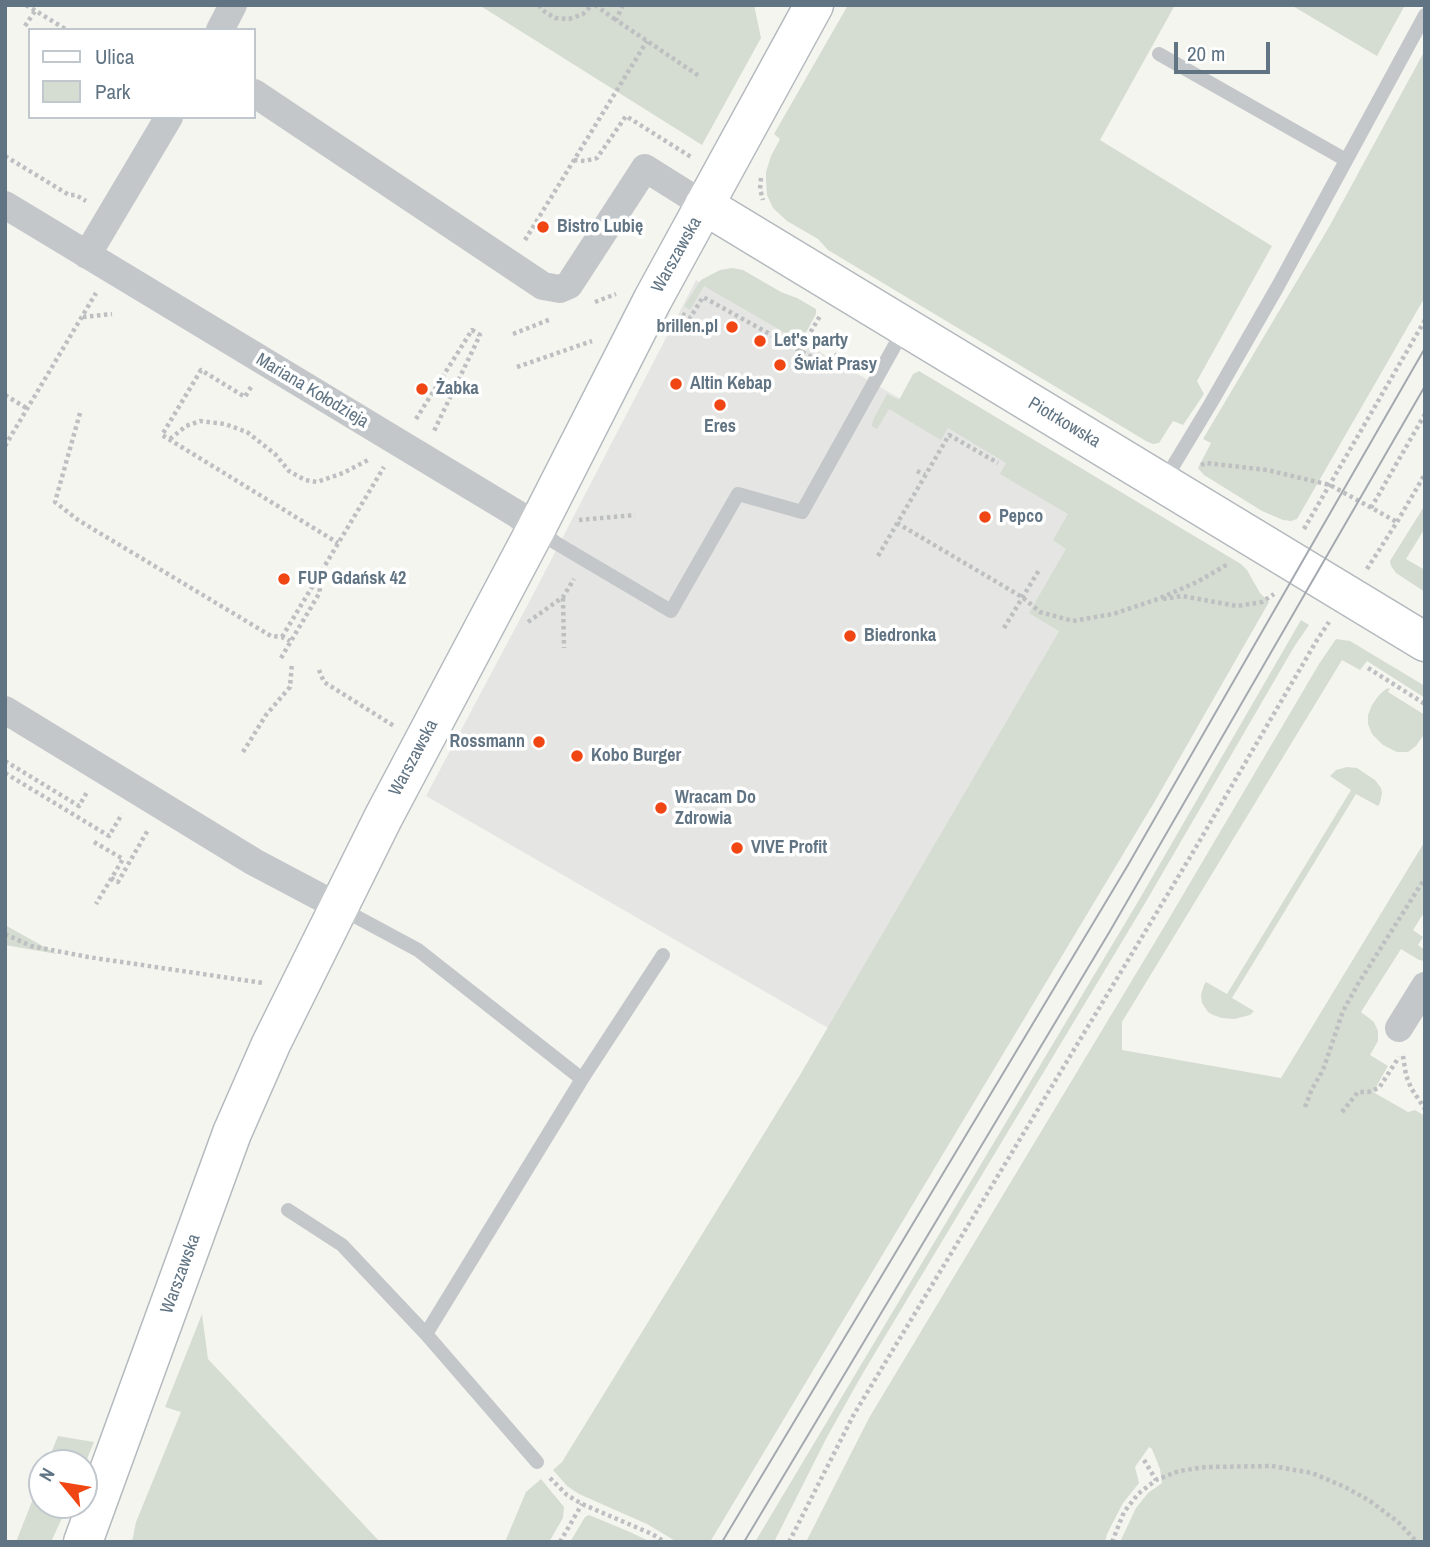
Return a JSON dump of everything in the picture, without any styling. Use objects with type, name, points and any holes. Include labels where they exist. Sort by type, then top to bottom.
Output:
[{"type":"street","points":[[221,28],[233,5]]},
{"type":"street","name":"Warszawska","points":[[83,1542],[232,1133],[271,1044],[410,765],[552,525],[653,299],[814,5]]},
{"type":"street","points":[[256,94],[543,286],[560,289],[569,285],[645,168],[704,205]]},
{"type":"street","points":[[87,255],[168,119]]},
{"type":"street","name":"Mariana Kołodzieja","points":[[5,205],[517,514],[552,525]]},
{"type":"street","name":"Piotrkowska","points":[[704,205],[906,327],[1178,476],[1425,642]]},
{"type":"street","points":[[5,710],[254,862],[339,907]]},
{"type":"street","points":[[1399,1028],[1425,986]]},
{"type":"lane","points":[[1178,476],[1425,15]]},
{"type":"lane","points":[[1159,54],[1346,160]]},
{"type":"lane","points":[[552,525],[556,543],[671,611],[738,494],[802,512],[906,327]]},
{"type":"lane","points":[[339,907],[418,950],[582,1079]]},
{"type":"lane","points":[[426,1335],[582,1079],[663,955]]},
{"type":"lane","points":[[288,1210],[342,1245],[426,1335],[537,1462]]},
{"type":"path","points":[[26,5],[64,28]]},
{"type":"path","points":[[539,5],[555,18],[569,19],[583,14],[593,5],[699,76]]},
{"type":"path","points":[[617,20],[623,5]]},
{"type":"path","points":[[25,26],[35,11]]},
{"type":"path","points":[[511,265],[647,41]]},
{"type":"path","points":[[762,168],[761,189],[766,207]]},
{"type":"path","points":[[684,315],[690,318],[703,297],[815,359],[858,368],[877,379]]},
{"type":"path","points":[[5,446],[93,298]]},
{"type":"path","points":[[800,351],[822,311]]},
{"type":"path","points":[[82,317],[112,314]]},
{"type":"path","points":[[1302,532],[1425,320]]},
{"type":"path","points":[[832,363],[850,332],[858,326]]},
{"type":"path","points":[[417,419],[472,330],[480,335],[430,439]]},
{"type":"path","points":[[517,367],[597,340]]},
{"type":"path","points":[[248,391],[245,397],[201,370],[162,435],[338,543]]},
{"type":"path","points":[[5,395],[28,409]]},
{"type":"path","points":[[80,413],[55,502],[78,520],[271,636],[290,641]]},
{"type":"path","points":[[1371,508],[1425,414]]},
{"type":"path","points":[[170,439],[186,426],[200,421],[225,424],[247,432],[275,454],[289,471],[305,480],[317,482],[370,459]]},
{"type":"path","points":[[878,556],[948,435],[998,463]]},
{"type":"path","points":[[1178,476],[1206,463],[1267,470],[1330,485],[1397,522]]},
{"type":"path","points":[[282,637],[384,467]]},
{"type":"path","points":[[918,471],[925,475]]},
{"type":"path","points":[[1373,560],[1425,474]]},
{"type":"path","points":[[552,525],[635,515]]},
{"type":"path","points":[[897,523],[1022,597],[1040,612],[1073,621],[1113,614],[1157,599],[1197,582],[1230,563]]},
{"type":"path","points":[[1004,628],[1039,570]]},
{"type":"path","points":[[281,658],[320,592],[317,577]]},
{"type":"path","points":[[1157,599],[1182,596],[1237,606],[1262,602],[1274,594]]},
{"type":"path","points":[[518,629],[563,597],[564,648]]},
{"type":"path","points":[[789,1542],[853,1416],[1322,633]]},
{"type":"path","points":[[243,752],[266,715],[290,687],[292,663]]},
{"type":"path","points":[[1368,668],[1425,704]]},
{"type":"path","points":[[319,670],[324,682],[401,730]]},
{"type":"path","points":[[5,773],[109,836],[121,816]]},
{"type":"path","points":[[111,878],[118,882],[151,827]]},
{"type":"path","points":[[94,842],[123,859],[96,904]]},
{"type":"path","points":[[1305,1107],[1323,1070],[1343,1011],[1425,878]]},
{"type":"path","points":[[5,934],[31,946],[88,957],[264,983]]},
{"type":"path","points":[[1399,1028],[1406,1075],[1425,1109]]},
{"type":"path","points":[[1342,1112],[1358,1092],[1379,1088],[1389,1073]]},
{"type":"path","points":[[1144,1460],[1156,1480]]},
{"type":"path","points":[[1112,1542],[1124,1512],[1138,1494],[1156,1480],[1179,1471],[1206,1467],[1272,1466],[1312,1473],[1345,1487],[1398,1522],[1417,1542]]},
{"type":"path","points":[[547,1474],[567,1495],[582,1504],[652,1534],[664,1542]]},
{"type":"path","points":[[560,1542],[582,1504]]},
{"type":"shaded area","points":[[696,280],[1116,528],[828,1028],[426,796]]},
{"type":"green space","points":[[479,5],[754,5],[761,38],[702,145]]},
{"type":"green space","points":[[848,5],[1175,5],[1100,140],[1272,246],[1197,381],[1204,394],[1183,425],[1173,421],[1159,443],[1146,441],[828,250],[818,239],[787,221],[773,208],[767,195],[766,172],[780,139],[774,134]]},
{"type":"green space","points":[[1291,5],[1405,5],[1377,56]]},
{"type":"green space","points":[[1425,50],[1425,297],[1297,519],[1283,520],[1262,511],[1204,475],[1198,468],[1211,443],[1203,439],[1329,227]]},
{"type":"green space","points":[[720,270],[743,270],[816,309],[801,342],[704,286],[690,310],[684,306],[701,280]]},
{"type":"green space","points":[[919,371],[1241,564],[1269,602],[1155,801],[710,1542],[677,1542],[647,1524],[579,1494],[567,1486],[553,1470],[562,1462],[800,1075],[1059,631],[1029,613],[1066,549],[1053,540],[1068,514],[1000,474],[1006,463],[948,428],[941,440],[889,409],[877,429],[872,426],[887,394],[899,400],[913,374]]},
{"type":"green space","points":[[1425,505],[1425,528],[1406,559],[1425,570],[1425,592],[1396,573],[1390,561]]},
{"type":"green space","points":[[1301,620],[1309,625],[863,1373],[774,1542],[755,1542],[1139,900]]},
{"type":"green space","points":[[1336,639],[1350,641],[1425,686],[1425,698],[1367,661],[1360,670],[1342,660],[1122,1022],[1122,1050],[1281,1078],[1425,841],[1425,911],[1413,930],[1423,937],[1418,945],[1425,950],[1425,961],[1401,949],[1361,1012],[1374,1022],[1378,1031],[1378,1041],[1370,1055],[1388,1066],[1373,1092],[1408,1112],[1415,1110],[1425,1116],[1425,1542],[1120,1542],[1136,1508],[1148,1493],[1162,1483],[1160,1469],[1149,1447],[1135,1467],[1139,1483],[1123,1503],[1105,1542],[806,1542],[869,1418]]},
{"type":"green space","points":[[1390,688],[1388,692],[1425,715],[1425,733],[1408,752],[1397,752],[1383,745],[1372,734],[1368,724],[1372,705],[1379,695]]},
{"type":"green space","points":[[1357,768],[1375,780],[1381,788],[1380,803],[1378,806],[1356,794],[1232,998],[1254,1011],[1250,1015],[1234,1019],[1213,1015],[1202,1003],[1204,985],[1206,982],[1227,994],[1351,790],[1330,776],[1336,770]]},
{"type":"green space","points":[[5,925],[57,954],[5,945]]},
{"type":"green space","points":[[202,1314],[208,1359],[380,1542],[132,1542],[136,1522],[181,1412],[165,1407]]},
{"type":"green space","points":[[58,1436],[94,1442],[91,1449],[53,1449]]},
{"type":"green space","points":[[541,1479],[564,1507],[563,1518],[549,1542],[505,1542],[526,1492]]},
{"type":"green space","points":[[28,1512],[28,1519],[62,1519],[51,1542],[16,1542]]},
{"type":"green space","points":[[589,1515],[651,1542],[570,1542],[585,1517]]},
{"type":"tram line","points":[[722,1542],[1128,865],[1425,348]]},
{"type":"tram line","points":[[744,1542],[1110,931],[1425,386]]},
{"type":"place","name":"Bistro Lubię","points":[[543,227]]},
{"type":"place","name":"brillen.pl","points":[[732,327]]},
{"type":"place","name":"Let's party","points":[[760,341]]},
{"type":"place","name":"Świat Prasy","points":[[780,365]]},
{"type":"place","name":"Altin Kebap","points":[[676,384]]},
{"type":"place","name":"Żabka","points":[[422,389]]},
{"type":"place","name":"Eres","points":[[720,405]]},
{"type":"place","name":"Pepco","points":[[985,517]]},
{"type":"place","name":"FUP Gdańsk 42","points":[[284,579]]},
{"type":"place","name":"Biedronka","points":[[850,636]]},
{"type":"place","name":"Rossmann","points":[[539,742]]},
{"type":"place","name":"Kobo Burger","points":[[577,756]]},
{"type":"place","name":"Wracam Do Zdrowia","points":[[661,808]]},
{"type":"place","name":"VIVE Profit","points":[[737,848]]}]
